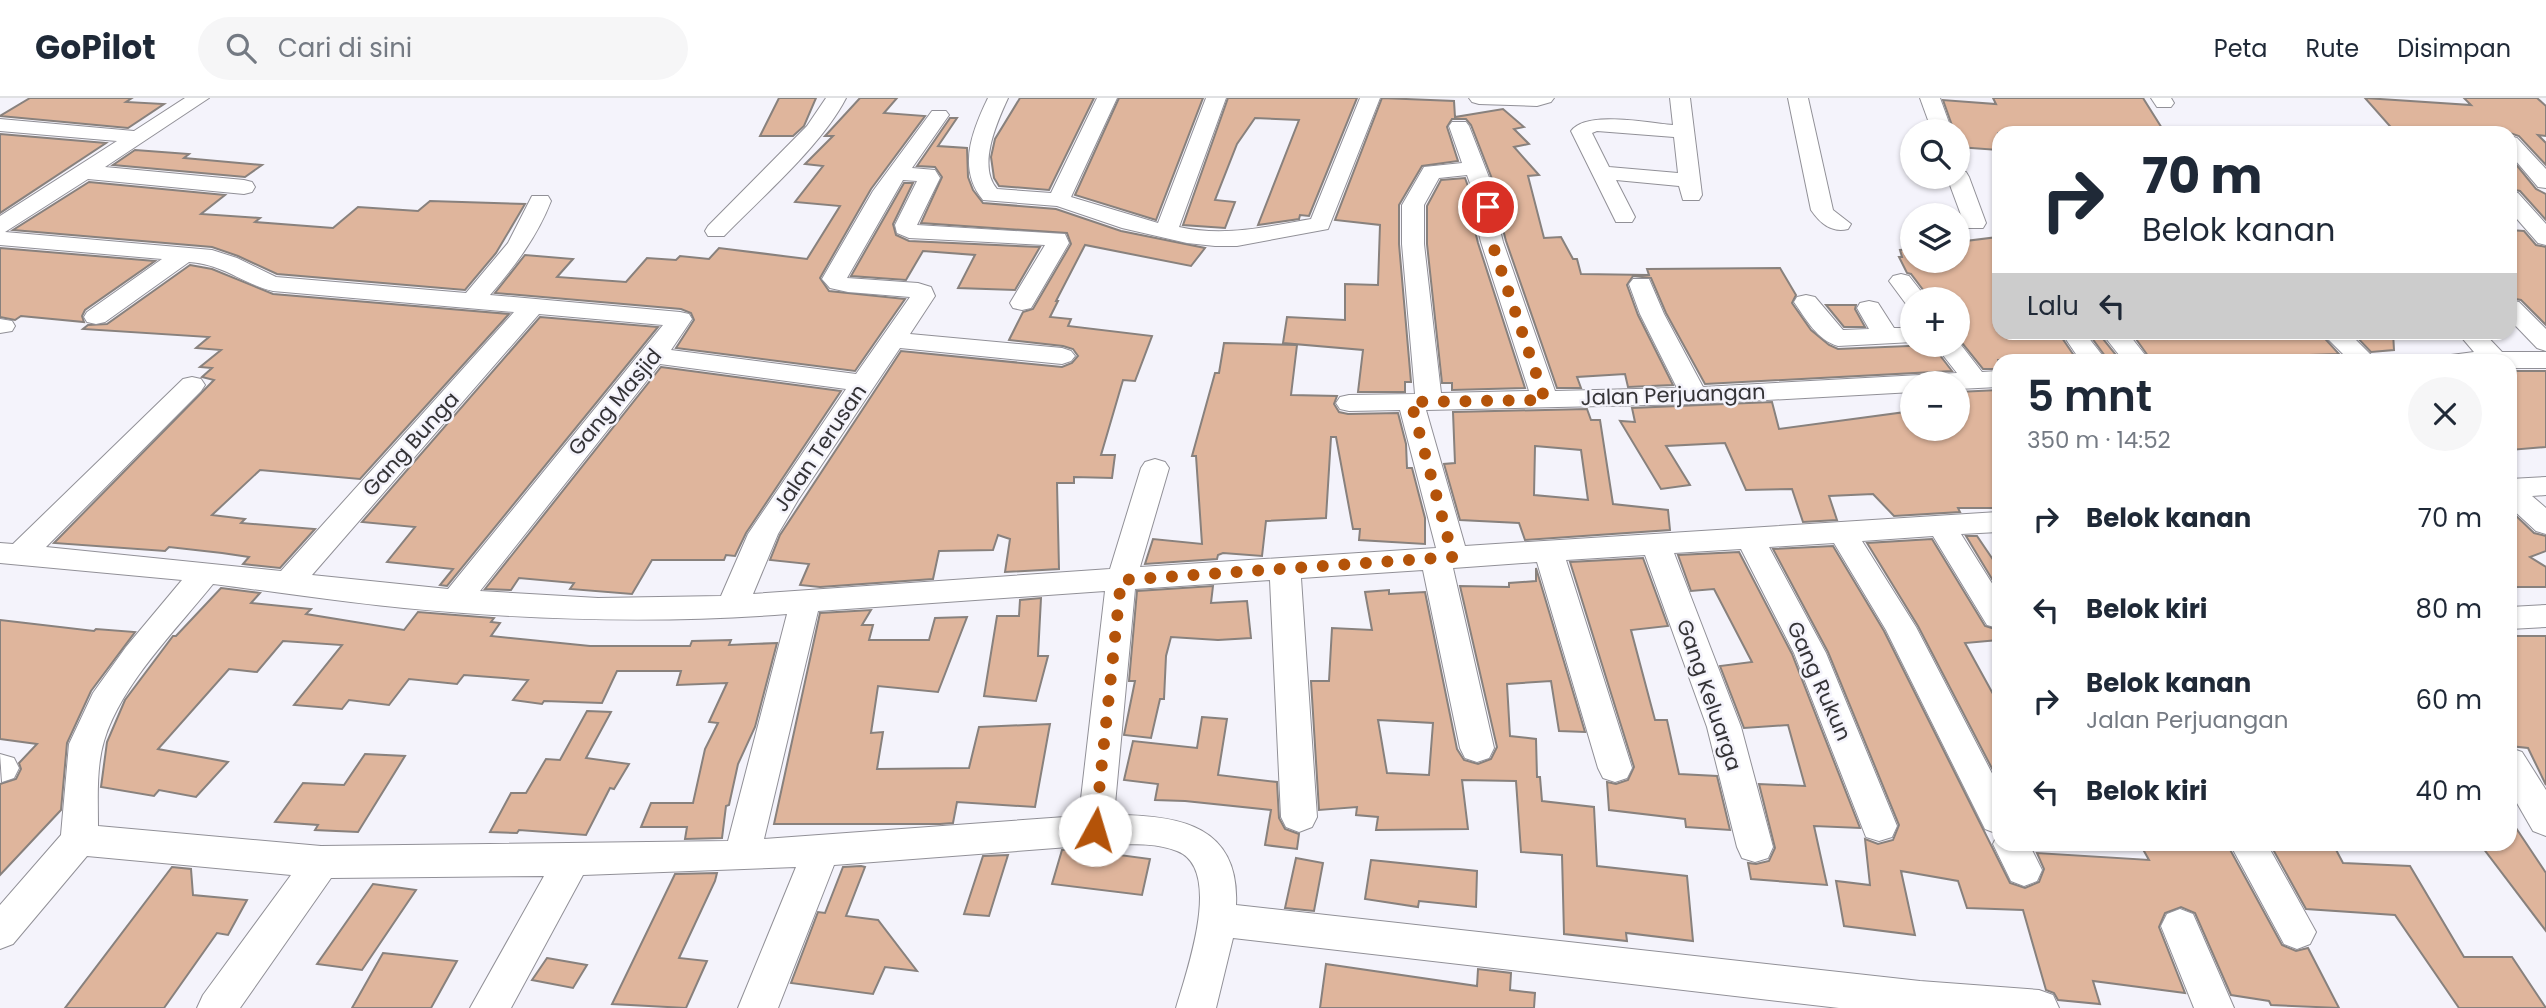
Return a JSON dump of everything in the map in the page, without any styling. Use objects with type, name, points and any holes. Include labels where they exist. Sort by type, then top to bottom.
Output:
[{"type":"street","points":[[0,226],[199,98]]},
{"type":"street","points":[[716,230],[814,130],[827,115],[836,98]]},
{"type":"street","points":[[998,98],[982,140],[979,180],[983,189],[991,195],[1059,200],[1104,216],[1166,231],[1196,237],[1237,239],[1321,224],[1370,98]]},
{"type":"street","points":[[1059,200],[1107,98]]},
{"type":"street","points":[[1166,231],[1216,98]]},
{"type":"street","points":[[1479,98],[1544,98]]},
{"type":"street","points":[[1600,172],[1690,188],[1680,98]]},
{"type":"street","points":[[1798,98],[1822,210],[1826,217],[1840,224]]},
{"type":"street","points":[[1930,98],[1938,119]]},
{"type":"street","points":[[898,173],[939,115]]},
{"type":"street","points":[[0,125],[138,137]]},
{"type":"street","points":[[1624,217],[1582,138],[1581,131],[1594,125],[1684,132]]},
{"type":"street","points":[[1459,126],[1488,203],[1486,218],[1492,243],[1545,400]]},
{"type":"street","points":[[2517,150],[2546,182]]},
{"type":"street","points":[[1474,168],[1432,172],[1413,205],[1413,244],[1420,401],[1477,748]]},
{"type":"street","points":[[85,172],[244,187]]},
{"type":"street","points":[[898,173],[927,175],[929,178],[906,225],[905,228],[909,231],[1057,239],[1058,243],[1023,303]]},
{"type":"street","name":"Jalan Terusan","points":[[732,607],[763,534],[923,296],[923,292],[918,290],[848,285],[838,283],[834,279],[884,191],[898,173]]},
{"type":"street","points":[[1962,189],[1975,223]]},
{"type":"street","points":[[470,303],[516,251],[530,230],[540,201]]},
{"type":"street","points":[[0,202],[31,206]]},
{"type":"street","points":[[2517,206],[2546,238]]},
{"type":"street","points":[[0,238],[185,254],[233,262],[253,278],[273,285],[533,306]]},
{"type":"street","points":[[96,317],[185,254]]},
{"type":"street","points":[[1641,284],[1652,314],[1694,397]]},
{"type":"street","points":[[1806,302],[1835,337],[1900,335]]},
{"type":"street","name":"Gang Masjid","points":[[456,600],[654,356],[680,319],[533,306]]},
{"type":"street","name":"Gang Bunga","points":[[288,582],[533,306]]},
{"type":"street","points":[[1869,308],[1886,336]]},
{"type":"street","points":[[2517,314],[2546,343]]},
{"type":"street","points":[[895,340],[1062,356]]},
{"type":"street","points":[[2077,340],[2088,354]]},
{"type":"street","points":[[2120,340],[2131,354]]},
{"type":"street","points":[[2342,340],[2357,354]]},
{"type":"street","points":[[2476,340],[2489,354]]},
{"type":"street","points":[[654,356],[863,383]]},
{"type":"street","points":[[1961,357],[1987,380]]},
{"type":"street","points":[[2517,359],[2546,360]]},
{"type":"street","name":"Jalan Perjuangan","points":[[1349,403],[1694,397],[1900,385]]},
{"type":"street","points":[[10,554],[192,386]]},
{"type":"street","points":[[1095,830],[1121,580],[1155,468]]},
{"type":"street","points":[[2517,489],[2546,486]]},
{"type":"street","points":[[2517,497],[2546,524]]},
{"type":"street","points":[[10,554],[206,572],[404,597],[598,609],[732,607],[917,592],[1992,522]]},
{"type":"street","points":[[1941,526],[1992,607]]},
{"type":"street","points":[[1842,532],[1900,627],[1992,807]]},
{"type":"street","name":"Gang Rukun","points":[[1751,540],[1810,653],[1879,826]]},
{"type":"street","name":"Gang Keluarga","points":[[1656,545],[1724,727],[1755,848]]},
{"type":"street","points":[[1549,553],[1615,768]]},
{"type":"street","points":[[1285,569],[1298,817]]},
{"type":"street","points":[[0,932],[79,841],[87,742],[99,713],[116,686],[206,572]]},
{"type":"street","points":[[742,856],[805,602]]},
{"type":"street","points":[[2517,617],[2546,615]]},
{"type":"street","points":[[2517,773],[2546,821]]},
{"type":"street","points":[[79,841],[321,862],[572,860],[742,856],[1095,830],[1154,831],[1194,841],[1213,859],[1219,889],[1217,920],[1196,1008]]},
{"type":"street","points":[[758,1008],[821,851]]},
{"type":"street","points":[[2252,851],[2297,932]]},
{"type":"street","points":[[490,1008],[572,860]]},
{"type":"street","points":[[217,1008],[321,862]]},
{"type":"street","points":[[1217,920],[1921,1003],[2039,1008]]},
{"type":"street","points":[[2180,926],[2214,1008]]},
{"type":"building","points":[[30,98],[132,98],[126,102],[164,104],[128,128],[0,116]]},
{"type":"building","points":[[779,98],[816,98],[804,126],[793,136],[760,136]]},
{"type":"building","points":[[860,98],[897,98],[884,113],[925,116],[871,189],[820,278],[829,291],[905,299],[855,371],[676,348],[694,320],[691,313],[681,309],[495,293],[525,255],[573,259],[557,277],[626,282],[647,258],[676,260],[680,256],[709,259],[719,248],[807,259],[840,206],[795,202],[823,166],[805,164],[833,136],[825,136]]},
{"type":"building","points":[[1020,98],[1094,98],[1049,190],[999,186],[994,178],[991,157],[995,139]]},
{"type":"building","points":[[1119,98],[1203,98],[1156,220],[1075,195]]},
{"type":"building","points":[[1228,98],[1357,98],[1309,216],[1300,215],[1299,219],[1258,225],[1299,120],[1255,118],[1237,144],[1215,200],[1235,202],[1225,228],[1183,225]]},
{"type":"building","points":[[1382,98],[1454,101],[1455,117],[1503,109],[1524,127],[1514,129],[1529,144],[1514,147],[1539,175],[1528,176],[1544,238],[1561,237],[1573,259],[1577,259],[1581,274],[1649,275],[1647,269],[1780,268],[1796,295],[1792,303],[1811,330],[1829,345],[1838,349],[1900,346],[1900,357],[1941,357],[1952,371],[1900,371],[1900,374],[1705,384],[1666,313],[1651,278],[1633,276],[1627,285],[1638,315],[1673,385],[1628,387],[1625,374],[1577,377],[1581,388],[1557,388],[1506,241],[1500,218],[1501,202],[1471,125],[1466,119],[1452,119],[1447,127],[1458,161],[1422,166],[1399,205],[1399,244],[1411,382],[1405,382],[1405,392],[1358,392],[1363,350],[1283,343],[1287,317],[1345,320],[1345,284],[1378,285],[1380,225],[1335,220]]},
{"type":"building","points":[[1993,98],[2143,98],[2161,126],[1992,126],[1992,150],[1970,148],[1970,119],[1950,119],[1943,100],[1996,104]]},
{"type":"building","points":[[2365,98],[2471,105],[2464,98],[2537,98],[2546,106],[2546,136],[2538,135],[2546,143],[2546,165],[2517,135],[2517,126],[2390,126]]},
{"type":"building","points":[[950,118],[957,118],[938,146],[967,148],[968,177],[973,190],[983,203],[1056,209],[1121,231],[1205,248],[1191,266],[1085,245],[1056,301],[1050,317],[1071,319],[1068,326],[1152,336],[1135,381],[1123,380],[1101,455],[1115,455],[1112,478],[1074,477],[1074,483],[1057,483],[1059,569],[1005,572],[1010,539],[998,535],[993,550],[939,551],[933,579],[820,587],[800,585],[809,564],[770,560],[780,535],[901,351],[1062,367],[1072,363],[1078,356],[1073,349],[1063,346],[1009,340],[1023,312],[1033,309],[1071,244],[1067,233],[921,223],[942,177],[935,167],[917,166]]},
{"type":"building","points":[[0,134],[106,143],[0,213]]},
{"type":"building","points":[[135,150],[189,154],[184,158],[262,165],[245,177],[113,165]]},
{"type":"building","points":[[2517,166],[2536,189],[2546,194],[2546,220],[2517,190]]},
{"type":"building","points":[[1465,178],[1474,203],[1472,219],[1478,243],[1525,388],[1452,390],[1452,383],[1442,383],[1427,244],[1427,206],[1441,180]]},
{"type":"building","points":[[89,182],[225,195],[201,214],[260,218],[255,222],[333,228],[358,207],[418,211],[430,201],[525,204],[496,253],[465,290],[277,274],[212,247],[13,230]]},
{"type":"building","points":[[904,183],[913,183],[893,224],[896,235],[909,241],[1040,247],[1015,290],[958,288],[975,255],[923,251],[906,280],[851,276]]},
{"type":"building","points":[[2517,230],[2524,231],[2536,245],[2546,247],[2546,325],[2521,300],[2517,299]]},
{"type":"building","points":[[1992,238],[1992,340],[2063,340],[2073,354],[1992,354],[1992,369],[1983,369],[1970,353],[1970,287],[1921,287],[1911,274],[1907,273],[1970,273],[1970,240]]},
{"type":"building","points":[[0,248],[155,261],[85,310],[82,316],[84,322],[21,316],[15,320],[0,317]]},
{"type":"building","points":[[190,265],[212,269],[273,294],[509,314],[360,479],[260,470],[212,515],[245,519],[241,523],[315,529],[280,568],[243,564],[249,557],[169,547],[165,551],[54,543],[214,380],[202,377],[212,368],[200,367],[221,350],[196,348],[209,337],[83,329],[88,325],[107,324]]},
{"type":"building","points":[[1826,305],[1856,305],[1855,309],[1865,327],[1844,327]]},
{"type":"building","points":[[540,317],[658,327],[447,586],[440,585],[453,569],[387,562],[415,527],[362,522]]},
{"type":"building","points":[[2093,340],[2104,340],[2115,354],[2104,354]]},
{"type":"building","points":[[2137,340],[2326,340],[2339,354],[2147,354]]},
{"type":"building","points":[[2360,340],[2393,340],[2394,350],[2371,352]]},
{"type":"building","points":[[1224,343],[1297,345],[1291,395],[1337,396],[1334,404],[1339,412],[1348,414],[1398,413],[1406,444],[1407,468],[1412,468],[1425,518],[1425,544],[1359,540],[1360,529],[1353,529],[1336,437],[1331,437],[1326,518],[1266,521],[1262,556],[1223,553],[1218,555],[1217,559],[1145,564],[1153,539],[1202,544],[1196,456],[1192,456],[1215,373],[1219,373]]},
{"type":"building","points":[[661,367],[841,391],[746,533],[735,556],[726,555],[724,560],[652,560],[632,594],[570,589],[574,583],[519,578],[511,590],[485,589]]},
{"type":"building","points":[[2517,371],[2546,371],[2546,447],[2517,449]]},
{"type":"building","points":[[1992,390],[1992,508],[1958,508],[1960,512],[1894,516],[1873,494],[1829,496],[1837,520],[1803,522],[1792,489],[1746,490],[1725,443],[1666,446],[1690,485],[1661,489],[1620,421],[1635,422],[1632,408],[1772,402],[1779,429],[1900,413],[1900,441],[1970,441],[1970,391]]},
{"type":"building","points":[[1587,409],[1591,420],[1600,420],[1613,504],[1668,510],[1670,530],[1525,540],[1519,523],[1460,520],[1444,464],[1455,463],[1453,412]],"holes":[[[1535,446],[1581,450],[1588,500],[1534,495]]]},
{"type":"building","points":[[2517,517],[2534,533],[2546,536],[2546,551],[2530,557],[2546,567],[2546,587],[2517,587]]},
{"type":"building","points":[[1966,536],[1977,536],[1992,558],[1992,579]]},
{"type":"building","points":[[1932,539],[1985,626],[1992,628],[1992,641],[1965,643],[1992,692],[1992,768],[1918,626],[1867,543]]},
{"type":"building","points":[[1833,546],[1884,631],[2010,883],[2025,888],[2039,882],[2044,869],[2037,853],[2149,860],[2144,851],[2231,851],[2282,945],[2296,951],[2308,948],[2339,1008],[2271,1005],[2269,1001],[2231,995],[2195,913],[2181,907],[2165,913],[2159,927],[2185,993],[2093,981],[2100,1004],[2058,1000],[2054,993],[2046,990],[2023,910],[1967,908],[1958,881],[1901,871],[1915,935],[1844,926],[1836,881],[1870,885],[1865,839],[1878,844],[1893,840],[1899,825],[1828,652],[1773,549]]},
{"type":"building","points":[[1739,552],[1792,654],[1860,828],[1814,826],[1827,885],[1751,879],[1748,863],[1769,861],[1775,848],[1759,784],[1805,786],[1788,725],[1744,728],[1720,666],[1752,662],[1714,589],[1691,591],[1678,555]]},
{"type":"building","points":[[1643,558],[1668,626],[1631,630],[1655,720],[1667,720],[1679,774],[1717,776],[1730,830],[1686,827],[1685,819],[1609,810],[1607,782],[1616,784],[1628,780],[1634,767],[1570,562]]},
{"type":"building","points":[[1536,568],[1585,732],[1559,731],[1551,681],[1507,684],[1510,736],[1536,739],[1537,777],[1540,777],[1542,801],[1594,807],[1597,866],[1687,876],[1693,941],[1626,933],[1627,941],[1564,934],[1562,855],[1521,852],[1516,781],[1462,780],[1468,829],[1376,830],[1378,817],[1356,815],[1357,807],[1319,810],[1311,681],[1329,681],[1332,628],[1372,630],[1365,592],[1425,592],[1457,749],[1464,760],[1478,764],[1491,759],[1497,747],[1460,586],[1509,587],[1509,583],[1536,581]],"holes":[[[1378,720],[1433,723],[1429,775],[1387,773]]]},
{"type":"building","points":[[1213,586],[1211,603],[1247,601],[1251,638],[1218,640],[1171,637],[1166,656],[1164,699],[1160,699],[1151,738],[1124,735],[1135,681],[1129,681],[1137,591]]},
{"type":"building","points":[[221,588],[260,593],[251,603],[311,609],[306,614],[404,630],[418,612],[494,618],[491,622],[500,623],[491,636],[590,646],[690,646],[692,641],[731,640],[729,645],[777,643],[755,727],[738,764],[729,805],[726,806],[722,838],[685,839],[687,827],[641,827],[651,803],[693,803],[705,749],[718,723],[709,722],[727,683],[677,685],[681,671],[617,671],[602,703],[544,701],[542,704],[513,700],[528,680],[464,675],[457,684],[409,679],[389,705],[349,700],[342,709],[294,705],[342,645],[283,641],[257,672],[229,669],[158,749],[228,762],[196,797],[159,790],[154,796],[101,787],[107,742],[125,700],[173,636],[176,636]]},
{"type":"building","points":[[1041,598],[1038,656],[1048,656],[1036,701],[984,696],[997,616],[1019,616],[1020,600]]},
{"type":"building","points":[[871,610],[862,625],[873,625],[869,640],[929,640],[935,618],[967,617],[938,692],[878,686],[871,733],[883,732],[877,769],[969,768],[979,727],[1050,724],[1035,807],[957,802],[953,823],[940,824],[774,824],[820,613]]},
{"type":"building","points":[[0,620],[94,631],[135,632],[91,691],[67,743],[61,810],[0,875],[0,784],[16,779],[21,769],[19,763],[37,744],[0,739]]},
{"type":"building","points":[[2517,636],[2546,636],[2546,785],[2528,748],[2517,747]]},
{"type":"building","points":[[587,711],[611,712],[586,758],[629,764],[614,789],[610,788],[586,835],[519,830],[517,833],[490,832],[511,793],[526,793],[546,759],[560,760]]},
{"type":"building","points":[[1202,717],[1227,719],[1218,775],[1277,782],[1279,818],[1285,829],[1299,834],[1297,849],[1265,845],[1271,810],[1155,800],[1158,784],[1124,780],[1133,741],[1197,748]]},
{"type":"building","points":[[365,754],[405,756],[358,832],[315,830],[318,825],[275,822],[303,783],[344,785]]},
{"type":"building","points":[[2517,830],[2546,873],[2546,931],[2485,851],[2517,851]]},
{"type":"building","points":[[1074,849],[1150,859],[1142,895],[1052,884],[1062,850]]},
{"type":"building","points":[[2274,851],[2337,851],[2343,863],[2410,866],[2464,957],[2512,957],[2546,1008],[2459,1008],[2395,915],[2306,909]]},
{"type":"building","points":[[1008,855],[989,916],[964,914],[983,856]]},
{"type":"building","points":[[1296,858],[1323,863],[1314,911],[1285,908]]},
{"type":"building","points":[[1371,860],[1477,871],[1476,907],[1419,901],[1418,907],[1365,899]]},
{"type":"building","points":[[172,867],[191,869],[193,895],[247,900],[228,935],[217,933],[164,1008],[65,1008]]},
{"type":"building","points":[[843,867],[865,867],[846,916],[878,920],[917,971],[885,967],[873,994],[791,983],[818,912],[825,913]]},
{"type":"building","points":[[717,873],[679,958],[707,961],[686,1008],[612,1004],[675,874]]},
{"type":"building","points":[[373,884],[416,890],[362,970],[317,964]]},
{"type":"building","points":[[383,953],[457,961],[431,1008],[352,1008]]},
{"type":"building","points":[[547,958],[587,965],[573,988],[532,980]]},
{"type":"building","points":[[1326,964],[1477,986],[1478,969],[1511,973],[1510,990],[1535,993],[1534,1008],[1320,1008]]},
{"type":"route","points":[[1095,830],[1121,580],[1453,557],[1411,402],[1545,400],[1492,243],[1486,218],[1488,207]]}]
